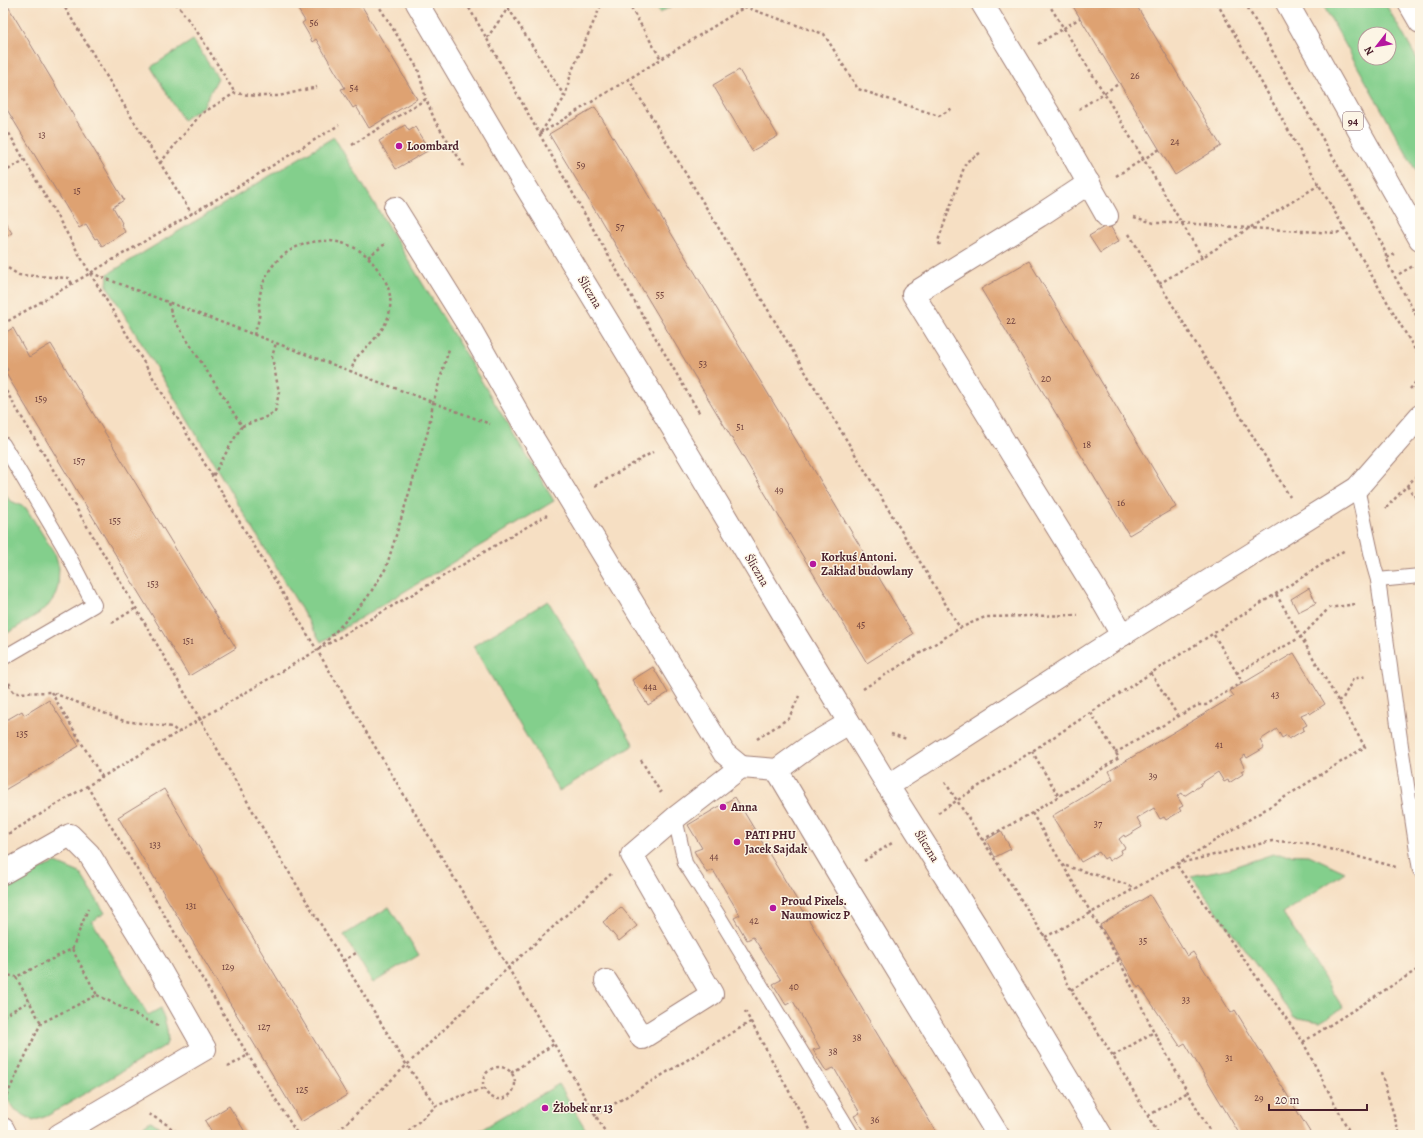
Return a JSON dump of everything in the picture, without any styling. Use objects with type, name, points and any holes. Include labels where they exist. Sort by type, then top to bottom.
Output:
[{"type":"street","name":"Śliczna","points":[[417,3],[500,144],[678,437],[818,672],[975,924],[1101,1135]]},
{"type":"street","points":[[982,3],[1016,58],[1108,216]]},
{"type":"street","name":"94","points":[[1286,3],[1420,240]]},
{"type":"street","points":[[1409,3],[1420,22]]},
{"type":"street","points":[[1091,187],[913,294],[1122,635]]},
{"type":"street","points":[[395,208],[468,326],[570,501],[724,753],[741,767],[777,770],[810,746],[849,723]]},
{"type":"street","points":[[888,786],[1122,635],[1356,488],[1420,416]]},
{"type":"street","points":[[606,981],[642,1038],[712,994],[632,855],[675,818],[741,767]]},
{"type":"street","points":[[777,770],[998,1135]]},
{"type":"street","points":[[3,873],[70,835],[89,854],[101,876],[155,961],[205,1049],[59,1135]]},
{"type":"street","points":[[3,1129],[6,1135]]},
{"type":"lane","points":[[3,444],[64,547],[94,605],[3,658]]},
{"type":"lane","points":[[1356,488],[1378,580],[1390,673],[1420,870]]},
{"type":"lane","points":[[1378,580],[1420,576]]},
{"type":"lane","points":[[675,818],[685,863],[852,1135]]},
{"type":"path","points":[[62,3],[192,214]]},
{"type":"path","points":[[176,3],[200,36],[236,93]]},
{"type":"path","points":[[377,3],[418,69],[426,99],[435,121],[464,166]]},
{"type":"path","points":[[466,3],[660,346],[704,420]]},
{"type":"path","points":[[505,3],[565,97]]},
{"type":"path","points":[[487,38],[508,8],[516,3]]},
{"type":"path","points":[[540,134],[565,97],[571,73],[602,3]]},
{"type":"path","points":[[628,3],[661,59]]},
{"type":"path","points":[[1048,3],[1104,93],[1202,258]]},
{"type":"path","points":[[1217,3],[1319,185],[1420,358]]},
{"type":"path","points":[[1245,3],[1374,229],[1383,246],[1390,268],[1420,322]]},
{"type":"path","points":[[540,134],[744,7],[824,34],[858,89],[939,116],[953,108]]},
{"type":"path","points":[[1016,58],[1080,18]]},
{"type":"path","points":[[628,78],[960,628]]},
{"type":"path","points":[[1055,124],[1120,83]]},
{"type":"path","points":[[160,163],[201,114],[236,93],[256,96],[279,96],[317,87]]},
{"type":"path","points":[[352,145],[426,99]]},
{"type":"path","points":[[3,124],[90,273],[554,1044],[594,1116],[607,1135]]},
{"type":"path","points":[[3,324],[192,214],[339,125]]},
{"type":"path","points":[[1091,187],[1160,149]]},
{"type":"path","points":[[954,269],[938,241],[966,162],[980,153]]},
{"type":"path","points":[[3,173],[24,160]]},
{"type":"path","points":[[1160,284],[1319,185]]},
{"type":"path","points":[[1133,216],[1154,223],[1182,223],[1337,233],[1344,228]]},
{"type":"path","points":[[1129,233],[1290,497]]},
{"type":"path","points":[[254,335],[259,317],[260,290],[272,267],[283,256],[296,247],[315,241],[330,241],[354,247],[368,257],[386,281],[390,293],[390,310],[385,324],[378,335],[355,359],[351,372]]},
{"type":"path","points":[[1399,274],[1416,265]]},
{"type":"path","points":[[3,266],[20,275],[69,278],[72,284]]},
{"type":"path","points":[[90,273],[433,403],[506,429],[523,422]]},
{"type":"path","points":[[168,302],[173,318],[242,426]]},
{"type":"path","points":[[318,651],[367,598],[386,568],[428,431],[433,403],[453,335],[468,326]]},
{"type":"path","points":[[213,476],[242,426],[262,420],[275,412],[279,392],[272,357],[276,343]]},
{"type":"path","points":[[3,386],[136,608],[273,846],[406,1064],[436,1106]]},
{"type":"path","points":[[3,837],[678,437]]},
{"type":"path","points":[[840,876],[958,802],[1032,751],[1151,673],[1343,553],[1420,472]]},
{"type":"path","points":[[1407,486],[1420,503]]},
{"type":"path","points":[[1045,937],[1092,914],[1366,747],[1276,594]]},
{"type":"path","points":[[1237,673],[1300,637],[1329,608],[1381,600]]},
{"type":"path","points":[[859,683],[862,690],[960,628],[986,617],[1110,614]]},
{"type":"path","points":[[1115,753],[1198,705],[1206,705],[1242,682],[1214,635]]},
{"type":"path","points":[[741,767],[743,749],[789,718],[805,680],[818,672]]},
{"type":"path","points":[[1151,673],[1178,716]]},
{"type":"path","points":[[1338,701],[1343,698],[1353,679],[1390,673]]},
{"type":"path","points":[[8,685],[15,693],[51,692],[124,721],[172,727],[179,733]]},
{"type":"path","points":[[51,692],[102,777]]},
{"type":"path","points":[[982,840],[1032,813],[1119,758],[1091,713]]},
{"type":"path","points":[[890,734],[919,743],[1045,937],[1071,990],[1114,1056],[1159,1135]]},
{"type":"path","points":[[1032,751],[1058,797]]},
{"type":"path","points":[[641,760],[675,818]]},
{"type":"path","points":[[87,786],[248,1055],[298,1135]]},
{"type":"path","points":[[1032,813],[1065,866],[1119,960],[1154,1032],[1212,1135]]},
{"type":"path","points":[[1176,864],[1272,841],[1307,843],[1399,869]]},
{"type":"path","points":[[334,1135],[406,1064],[508,968],[632,855]]},
{"type":"path","points":[[1176,864],[1303,1042],[1351,1135]]},
{"type":"path","points":[[1065,866],[1126,884],[1133,888]]},
{"type":"path","points":[[3,974],[16,977],[72,949],[101,876]]},
{"type":"path","points":[[72,949],[97,995],[159,1026]]},
{"type":"path","points":[[343,961],[356,953]]},
{"type":"path","points":[[1071,990],[1119,960]]},
{"type":"path","points":[[1303,1042],[1409,975],[1420,970]]},
{"type":"path","points":[[16,977],[41,1023]]},
{"type":"path","points":[[3,1105],[41,1023],[97,995]]},
{"type":"path","points":[[3,1016],[30,1001]]},
{"type":"path","points":[[594,1116],[751,1022],[813,1135]]},
{"type":"path","points":[[1114,1056],[1154,1032]]},
{"type":"path","points":[[511,1073],[554,1044]]},
{"type":"path","points":[[501,1067],[511,1073],[514,1078],[514,1090],[506,1098],[500,1100],[494,1099],[485,1093],[483,1089],[482,1084],[484,1077],[490,1069],[501,1067]]},
{"type":"path","points":[[1381,1073],[1400,1135]]},
{"type":"path","points":[[404,1135],[436,1106],[483,1089]]},
{"type":"path","points":[[1148,1116],[1188,1092]]},
{"type":"path","points":[[143,1118],[149,1114],[166,1124],[180,1135]]},
{"type":"green space","points":[[654,3],[676,3],[660,13]]},
{"type":"green space","points":[[1322,3],[1385,3],[1420,64],[1420,178],[1357,66],[1397,66],[1397,26],[1357,26],[1357,66]]},
{"type":"green space","points":[[193,40],[218,78],[203,106],[183,120],[151,67]]},
{"type":"green space","points":[[334,137],[554,501],[321,642],[107,286],[108,274]]},
{"type":"green space","points":[[3,489],[9,500],[26,508],[55,554],[59,568],[58,586],[55,596],[48,606],[3,636]]},
{"type":"green space","points":[[548,601],[634,745],[559,791],[473,646]]},
{"type":"green space","points":[[1273,854],[1309,855],[1345,872],[1283,913],[1343,1008],[1320,1022],[1294,1017],[1191,876],[1231,868]]},
{"type":"green space","points":[[56,863],[80,873],[105,913],[92,921],[148,1015],[161,1008],[168,1037],[166,1045],[47,1116],[33,1121],[13,1108],[3,1092],[3,890],[47,866]]},
{"type":"green space","points":[[389,907],[419,955],[373,983],[344,935]]},
{"type":"green space","name":"Żłobek nr 13","points":[[559,1084],[589,1135],[472,1135]]},
{"type":"green space","points":[[151,1121],[170,1135],[128,1135]]},
{"type":"building","points":[[3,3],[6,3],[124,200],[113,207],[125,232],[102,246],[97,238],[95,239],[86,224],[79,228],[3,103]]},
{"type":"building","points":[[294,3],[360,3],[417,99],[369,128],[356,106],[353,108],[341,89],[345,88],[316,39],[312,42],[302,23],[305,21]]},
{"type":"building","points":[[1071,3],[1135,3],[1221,146],[1175,175]]},
{"type":"building","points":[[739,70],[778,136],[752,151],[713,85]]},
{"type":"building","points":[[595,107],[913,634],[867,663],[549,134]]},
{"type":"building","points":[[405,125],[409,131],[415,127],[429,150],[396,169],[379,141]]},
{"type":"building","points":[[3,219],[12,233],[3,238]]},
{"type":"building","points":[[1109,224],[1119,241],[1100,253],[1089,236]]},
{"type":"building","points":[[1029,261],[1176,507],[1129,535],[981,289]]},
{"type":"building","points":[[13,328],[29,357],[51,344],[236,648],[189,676],[5,372],[8,370],[3,362],[3,334]]},
{"type":"building","points":[[1309,588],[1316,603],[1298,612],[1291,599]]},
{"type":"building","points":[[1294,653],[1325,704],[1310,714],[1308,712],[1301,715],[1307,725],[1303,727],[1304,730],[1289,739],[1287,735],[1282,738],[1277,729],[1260,740],[1264,748],[1247,758],[1245,755],[1240,759],[1245,769],[1241,771],[1243,774],[1229,783],[1228,780],[1224,782],[1218,772],[1184,796],[1182,793],[1177,796],[1183,806],[1179,808],[1181,811],[1166,820],[1164,817],[1160,819],[1154,808],[1137,818],[1142,827],[1125,837],[1124,835],[1119,839],[1125,848],[1121,850],[1122,853],[1109,861],[1107,857],[1104,859],[1099,852],[1081,862],[1052,816],[1113,779],[1109,771],[1234,696],[1230,691]]},
{"type":"building","points":[[653,667],[668,693],[648,705],[632,680]]},
{"type":"building","points":[[49,700],[79,746],[3,791],[3,727],[5,726],[3,722],[22,711],[24,715]]},
{"type":"building","points":[[164,789],[347,1095],[301,1122],[118,817]]},
{"type":"building","points":[[735,797],[938,1135],[866,1135],[854,1116],[860,1113],[834,1068],[826,1071],[813,1050],[820,1048],[793,1001],[786,1005],[773,984],[781,980],[753,937],[747,940],[734,918],[740,915],[713,870],[707,873],[694,851],[702,848],[688,825]]},
{"type":"building","points":[[1001,831],[1011,849],[995,857],[986,840]]},
{"type":"building","points":[[1150,895],[1187,956],[1193,952],[1231,1013],[1235,1010],[1310,1132],[1306,1135],[1240,1135],[1185,1043],[1180,1046],[1140,986],[1138,988],[1100,925]]},
{"type":"building","points":[[621,907],[637,926],[619,941],[603,922]]},
{"type":"building","points":[[229,1106],[247,1135],[214,1135],[205,1121]]},
{"type":"place","name":"Loombard","points":[[399,146]]},
{"type":"place","name":"Korkuś Antoni. Zakład budowlany","points":[[813,564]]},
{"type":"place","name":"Anna","points":[[723,807]]},
{"type":"place","name":"PATI PHU Jacek Sajdak","points":[[737,842]]},
{"type":"place","name":"Proud Pixels. Naumowicz P","points":[[773,908]]},
{"type":"place","name":"Żłobek nr 13","points":[[545,1108]]}]
